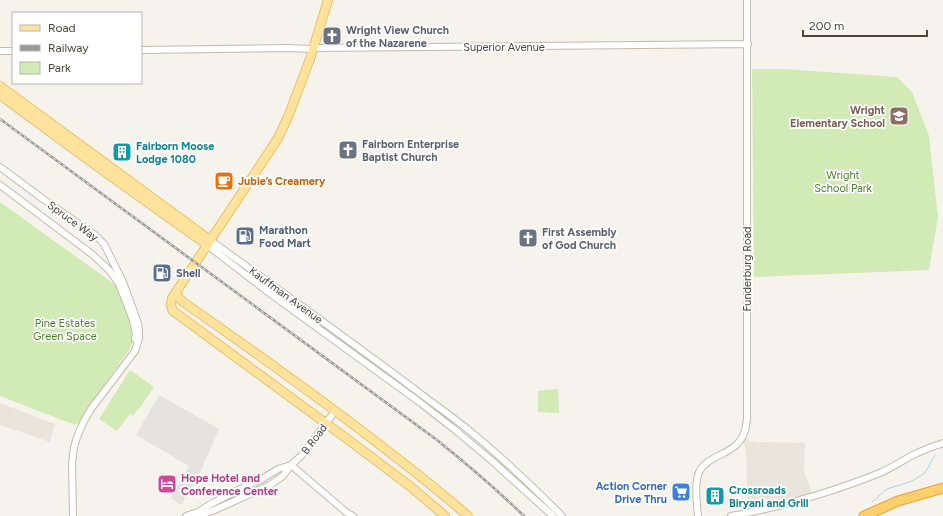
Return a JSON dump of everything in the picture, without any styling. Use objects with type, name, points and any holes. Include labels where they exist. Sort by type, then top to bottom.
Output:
[{"type":"highway","points":[[864,516],[898,501],[943,488]]},
{"type":"main road","points":[[328,0],[313,49],[288,117],[278,138],[177,290],[171,301],[171,307],[173,311],[406,483],[445,516]]},
{"type":"main road","name":"Kauffman Avenue","points":[[0,86],[208,243]]},
{"type":"main road","name":"Kauffman Avenue","points":[[0,95],[91,162],[208,243]]},
{"type":"main road","points":[[177,290],[178,297],[183,302],[335,411],[423,478],[468,516]]},
{"type":"street","name":"Funderburg Road","points":[[698,516],[696,484],[699,472],[707,463],[738,444],[745,431],[747,419],[748,0]]},
{"type":"street","name":"Superior Avenue","points":[[142,50],[748,44]]},
{"type":"street","points":[[0,51],[12,51]]},
{"type":"street","name":"Spruce Way","points":[[0,167],[95,235],[104,244],[123,282],[138,323],[139,338],[135,351],[91,409],[77,437],[72,463],[73,516]]},
{"type":"street","name":"Spruce Way","points":[[0,185],[93,255],[110,271],[119,284],[133,320],[136,334],[129,358]]},
{"type":"street","name":"Kauffman Avenue","points":[[208,243],[268,292],[448,424],[491,460],[553,516]]},
{"type":"street","name":"Kauffman Avenue","points":[[208,243],[349,340],[448,413],[508,464],[562,516]]},
{"type":"street","name":"B Road","points":[[197,516],[270,485],[283,476],[291,465],[301,456],[335,411]]},
{"type":"street","points":[[731,516],[764,510],[840,487],[881,472],[918,452],[943,443]]},
{"type":"street","points":[[186,516],[198,512],[261,477],[291,465],[346,512],[353,516]]},
{"type":"shaded area","points":[[159,395],[219,429],[199,475],[181,505],[171,498],[189,466],[136,435]]},
{"type":"shaded area","points":[[0,403],[55,424],[50,442],[0,425]]},
{"type":"shaded area","points":[[742,437],[756,442],[805,443],[804,471],[813,496],[748,513],[746,450]]},
{"type":"green space","name":"Wright School Park","points":[[752,69],[783,69],[897,77],[912,92],[929,136],[938,217],[929,270],[754,277]]},
{"type":"green space","name":"Pine Estates Green Space","points":[[0,202],[117,286],[132,326],[132,343],[129,350],[80,421],[75,425],[0,396]]},
{"type":"green space","points":[[130,370],[154,387],[139,409],[133,416],[130,414],[117,431],[99,419]]},
{"type":"green space","points":[[558,389],[559,413],[538,412],[538,391]]},
{"type":"waterway","points":[[872,502],[887,489],[912,481],[925,473],[935,455]]},
{"type":"railway","points":[[0,119],[437,440],[503,496],[524,516]]},
{"type":"place","name":"Wright View Church of the Nazarene","points":[[332,36]]},
{"type":"place","name":"Wright Elementary School","points":[[899,116]]},
{"type":"place","name":"Fairborn Enterprise Baptist Church","points":[[348,150]]},
{"type":"place","name":"Fairborn Moose Lodge 1080","points":[[122,152]]},
{"type":"place","name":"Jubie’s Creamery","points":[[224,181]]},
{"type":"place","name":"Marathon Food Mart","points":[[245,236]]},
{"type":"place","name":"First Assembly of God Church","points":[[528,238]]},
{"type":"place","name":"Shell","points":[[162,273]]},
{"type":"place","name":"Hope Hotel and Conference Center","points":[[167,484]]},
{"type":"place","name":"Action Corner Drive Thru","points":[[681,492]]},
{"type":"place","name":"Crossroads Biryani and Grill","points":[[715,496]]}]
